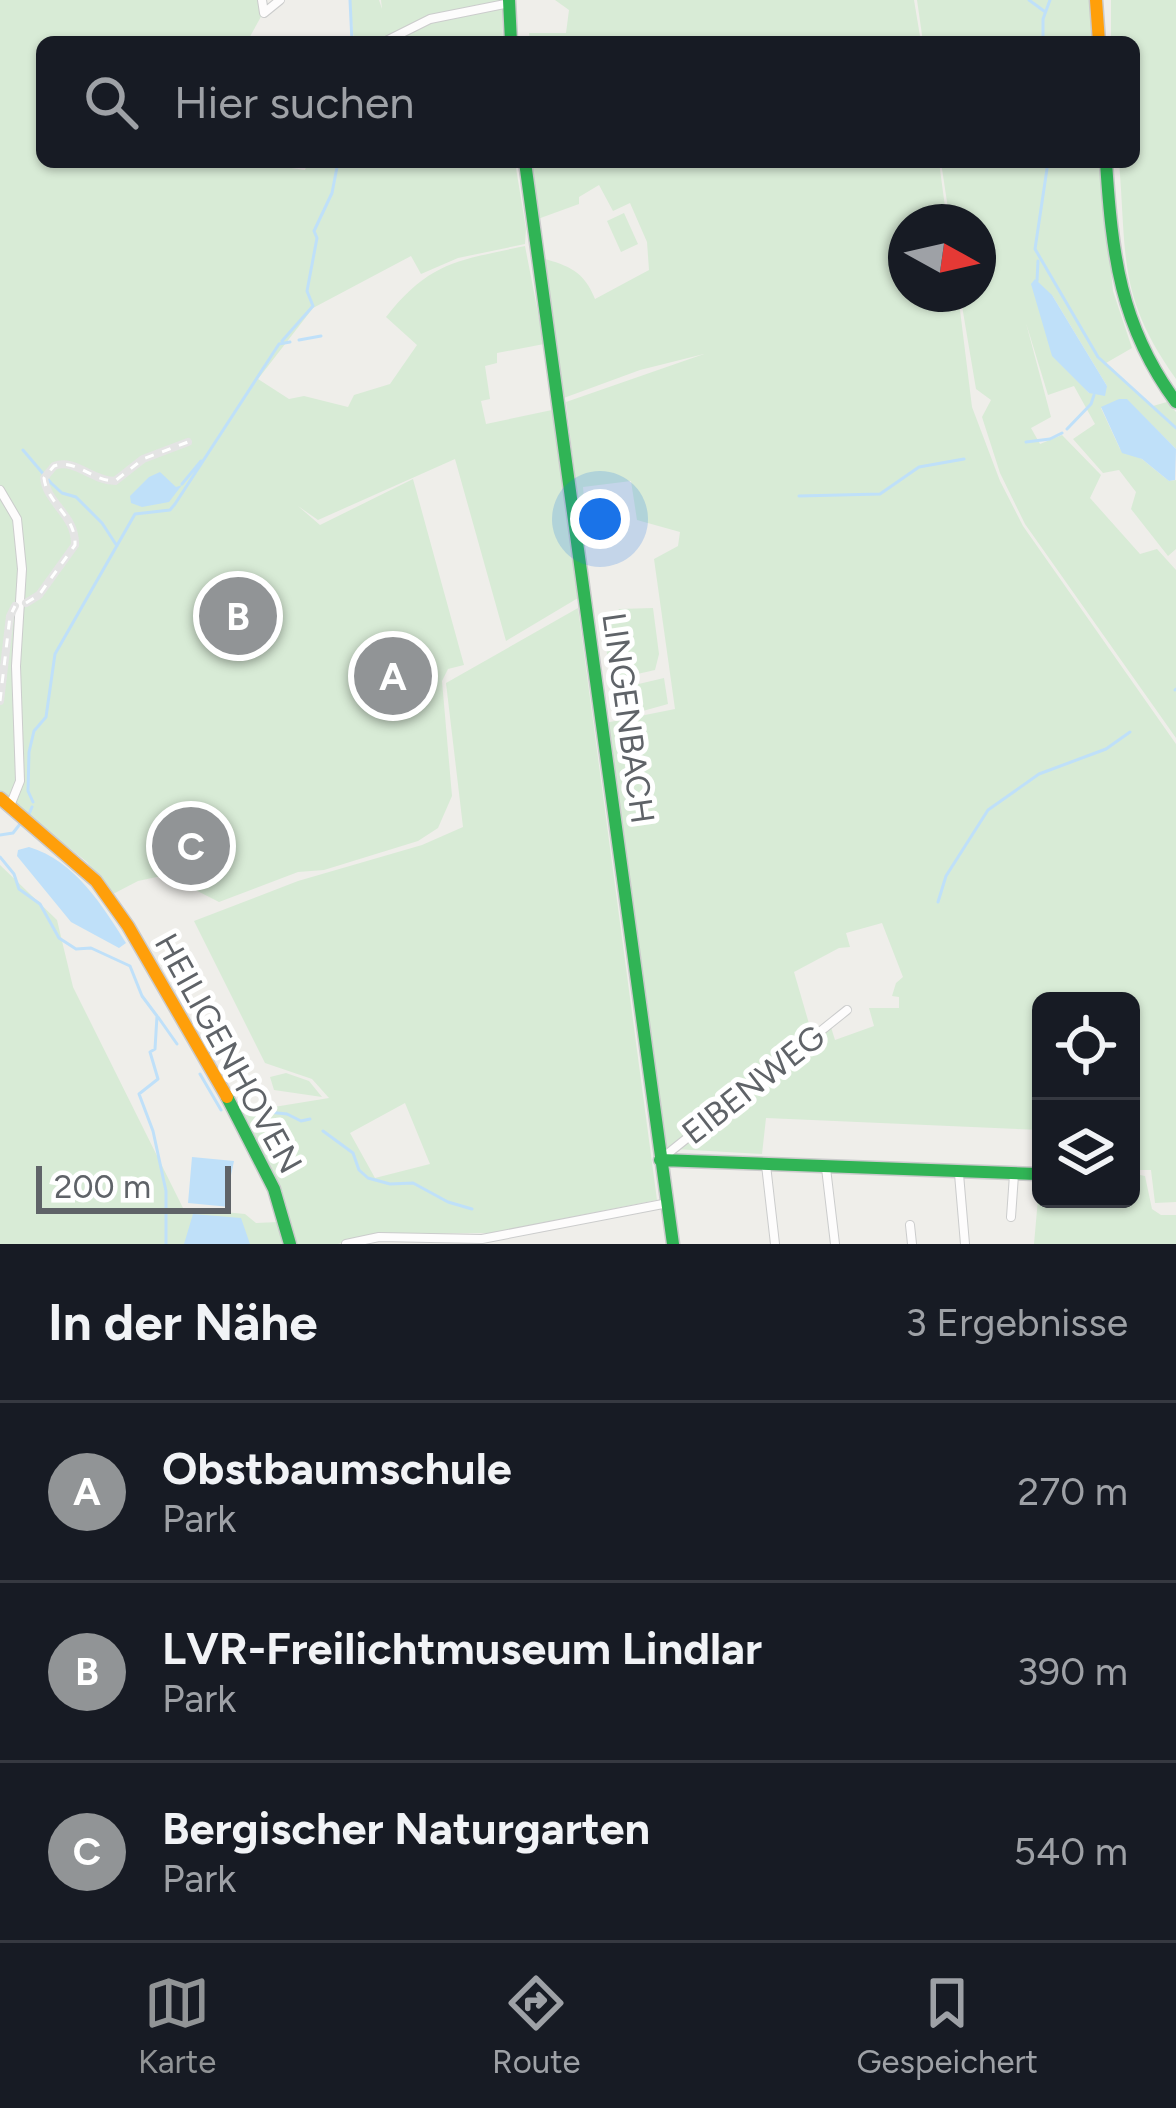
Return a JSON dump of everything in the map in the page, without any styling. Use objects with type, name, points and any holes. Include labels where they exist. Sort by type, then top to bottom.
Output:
[{"type":"street","points":[[262,0],[264,13],[280,0]]},
{"type":"street","points":[[1096,0],[1099,36]]},
{"type":"street","points":[[396,36],[430,19],[510,1],[511,36]]},
{"type":"street","name":"LINGENBACH","points":[[526,168],[673,1244]]},
{"type":"street","points":[[1107,168],[1119,291],[1134,340],[1176,402]]},
{"type":"street","points":[[0,490],[17,519],[22,569],[16,666],[20,781],[5,801]]},
{"type":"street","name":"HEILIGENHOVEN","points":[[5,801],[96,881],[128,926],[254,1143],[290,1244]]},
{"type":"street","name":"EIBENWEG","points":[[660,1160],[847,1010]]},
{"type":"street","points":[[660,1160],[1032,1174]]},
{"type":"street","points":[[766,1165],[775,1244]]},
{"type":"street","points":[[826,1168],[835,1244]]},
{"type":"street","points":[[959,1174],[965,1244]]},
{"type":"street","points":[[1011,1217],[1014,1175]]},
{"type":"street","points":[[346,1244],[379,1237],[482,1240],[668,1203]]},
{"type":"street","points":[[910,1225],[912,1244]]},
{"type":"green space","points":[[0,0],[261,0],[263,13],[250,36],[36,36],[36,168],[516,168],[525,244],[458,258],[421,274],[411,256],[313,308],[258,379],[289,399],[304,396],[348,407],[354,395],[390,384],[417,345],[386,317],[417,284],[464,260],[525,246],[544,344],[497,353],[497,363],[485,366],[490,399],[481,401],[486,424],[552,410],[578,598],[506,641],[455,459],[318,520],[298,506],[320,525],[413,479],[464,665],[448,669],[442,681],[452,796],[438,828],[418,841],[324,870],[298,872],[219,902],[166,875],[138,881],[113,894],[87,862],[14,804],[23,785],[20,668],[25,566],[19,526],[0,486]]},
{"type":"green space","points":[[350,0],[379,0],[382,9],[381,0],[502,0],[503,36],[353,36]]},
{"type":"green space","points":[[555,0],[914,0],[920,36],[529,36],[566,33],[569,10]]},
{"type":"green space","points":[[917,0],[1091,0],[1094,36],[922,36]]},
{"type":"green space","points":[[1111,0],[1176,0],[1176,379],[1143,323],[1125,250],[1119,168],[1140,168],[1140,36],[1111,36]]},
{"type":"green space","points":[[528,168],[940,168],[945,204],[888,204],[888,312],[960,312],[972,407],[1000,481],[1023,526],[1176,744],[1176,1202],[1155,1203],[1151,1170],[1140,1170],[1140,992],[1032,992],[1032,1130],[766,1118],[762,1154],[674,1149],[830,1024],[835,1040],[874,1026],[869,1008],[899,1008],[899,997],[892,996],[903,977],[882,923],[846,933],[850,947],[794,972],[812,1034],[669,1147],[664,1146],[605,723],[675,709],[654,559],[678,546],[680,532],[637,520],[631,481],[583,487],[586,524],[581,525],[566,402],[704,354],[640,370],[561,399],[542,258],[574,271],[595,299],[649,270],[647,242],[630,203],[613,211],[599,185],[579,197],[579,204],[535,220]]},
{"type":"green space","points":[[942,168],[1102,168],[1113,291],[1132,348],[1106,363],[1153,406],[1167,402],[1176,412],[1176,449],[1127,400],[1101,408],[1120,449],[1142,459],[1169,481],[1176,480],[1176,549],[1168,556],[1131,509],[1136,492],[1119,470],[1103,473],[1073,439],[1095,424],[1074,386],[1048,395],[1026,323],[1051,417],[1031,428],[1040,444],[1062,435],[1101,475],[1090,498],[1140,554],[1157,549],[1176,570],[1176,738],[1025,524],[1000,473],[982,417],[991,400],[976,389],[963,312],[996,312],[996,204],[947,204]],"holes":[[[1052,295],[1107,386],[1089,393],[1075,377]]]},
{"type":"green space","points":[[624,213],[638,244],[621,252],[607,221]]},
{"type":"green space","points":[[0,495],[15,520],[18,541],[17,783],[8,797],[0,791]]},
{"type":"green space","points":[[578,608],[657,1200],[491,1233],[372,1234],[338,1244],[295,1244],[243,1112],[329,1098],[312,1079],[265,1063],[194,921],[463,827],[446,683]],"holes":[[[405,1103],[430,1164],[375,1178],[350,1133]]]},
{"type":"green space","points":[[653,608],[659,654],[655,670],[611,680],[604,634],[619,609]]},
{"type":"green space","points":[[664,678],[668,704],[614,719],[609,691]]},
{"type":"green space","points":[[0,865],[57,920],[73,987],[183,1208],[245,1214],[256,1223],[278,1222],[282,1244],[0,1244]]},
{"type":"green space","points":[[286,1073],[309,1081],[322,1097],[274,1090],[270,1077]]},
{"type":"green space","points":[[1140,1175],[1145,1176],[1152,1209],[1161,1215],[1176,1215],[1176,1244],[1034,1244],[1037,1208],[1140,1208]]},
{"type":"water","points":[[1035,279],[1052,295],[1107,386],[1105,396],[1089,393],[1052,356],[1031,284]]},
{"type":"water","points":[[1127,399],[1176,449],[1175,480],[1169,481],[1142,459],[1122,453],[1101,407]]},
{"type":"water","points":[[160,472],[176,487],[182,485],[169,502],[142,507],[131,503],[130,496]]},
{"type":"water","points":[[29,847],[74,874],[126,943],[119,948],[71,922],[17,856],[18,850]]},
{"type":"water","points":[[192,1157],[234,1161],[230,1207],[188,1203]]},
{"type":"water","points":[[193,1214],[241,1218],[250,1244],[184,1244]]},
{"type":"waterway","points":[[350,0],[352,36]]},
{"type":"waterway","points":[[1029,0],[1044,11]]},
{"type":"waterway","points":[[1043,36],[1050,0]]},
{"type":"waterway","points":[[282,341],[313,306],[307,291],[317,238],[314,231],[332,193],[337,168]]},
{"type":"waterway","points":[[1047,168],[1035,249],[1098,357],[1176,428]]},
{"type":"waterway","points":[[1037,281],[1038,261]]},
{"type":"waterway","points":[[299,340],[321,336]]},
{"type":"waterway","points":[[33,802],[28,791],[29,752],[34,731],[46,717],[55,654],[135,514],[170,510],[279,344],[290,342]]},
{"type":"waterway","points":[[1067,429],[1094,395]]},
{"type":"waterway","points":[[1026,442],[1062,433]]},
{"type":"waterway","points":[[23,450],[51,483],[76,497],[102,523],[117,546]]},
{"type":"waterway","points":[[799,496],[880,494],[919,467],[964,459]]},
{"type":"waterway","points":[[182,484],[201,461]]},
{"type":"waterway","points":[[938,902],[946,876],[988,810],[1039,774],[1106,749],[1130,732]]},
{"type":"waterway","points":[[29,814],[32,807]]},
{"type":"waterway","points":[[0,835],[13,833],[20,824]]},
{"type":"waterway","points":[[0,857],[19,889],[40,904],[59,938],[76,949],[91,948],[130,966],[142,996],[157,1016],[155,1049],[150,1052],[158,1079],[139,1094],[166,1191],[166,1244]]},
{"type":"waterway","points":[[158,1017],[177,1044]]},
{"type":"waterway","points":[[200,1074],[221,1110]]},
{"type":"waterway","points":[[249,1110],[310,1119]]},
{"type":"waterway","points":[[323,1131],[353,1153],[359,1170],[368,1178],[413,1183],[472,1209]]},
{"type":"railway","points":[[26,603],[39,595],[75,545],[71,526],[46,487],[44,478],[54,466],[69,465],[115,481],[143,459],[188,442]]},
{"type":"railway","points":[[0,701],[15,606]]},
{"type":"traffic: fast","points":[[509,0],[511,36]]},
{"type":"traffic: fast","points":[[526,168],[673,1244]]},
{"type":"traffic: fast","points":[[1107,168],[1122,288],[1142,345],[1176,402]]},
{"type":"traffic: fast","points":[[227,1097],[274,1189],[290,1244]]},
{"type":"traffic: fast","points":[[660,1160],[1032,1174]]},
{"type":"traffic: slow","points":[[1096,0],[1099,36]]},
{"type":"traffic: slow","points":[[0,798],[96,881],[128,926],[227,1097]]},
{"type":"place","name":"LVR-Freilichtmuseum Lindlar","points":[[238,616]]},
{"type":"place","name":"Obstbaumschule","points":[[393,676]]},
{"type":"place","name":"Bergischer Naturgarten","points":[[191,846]]}]
